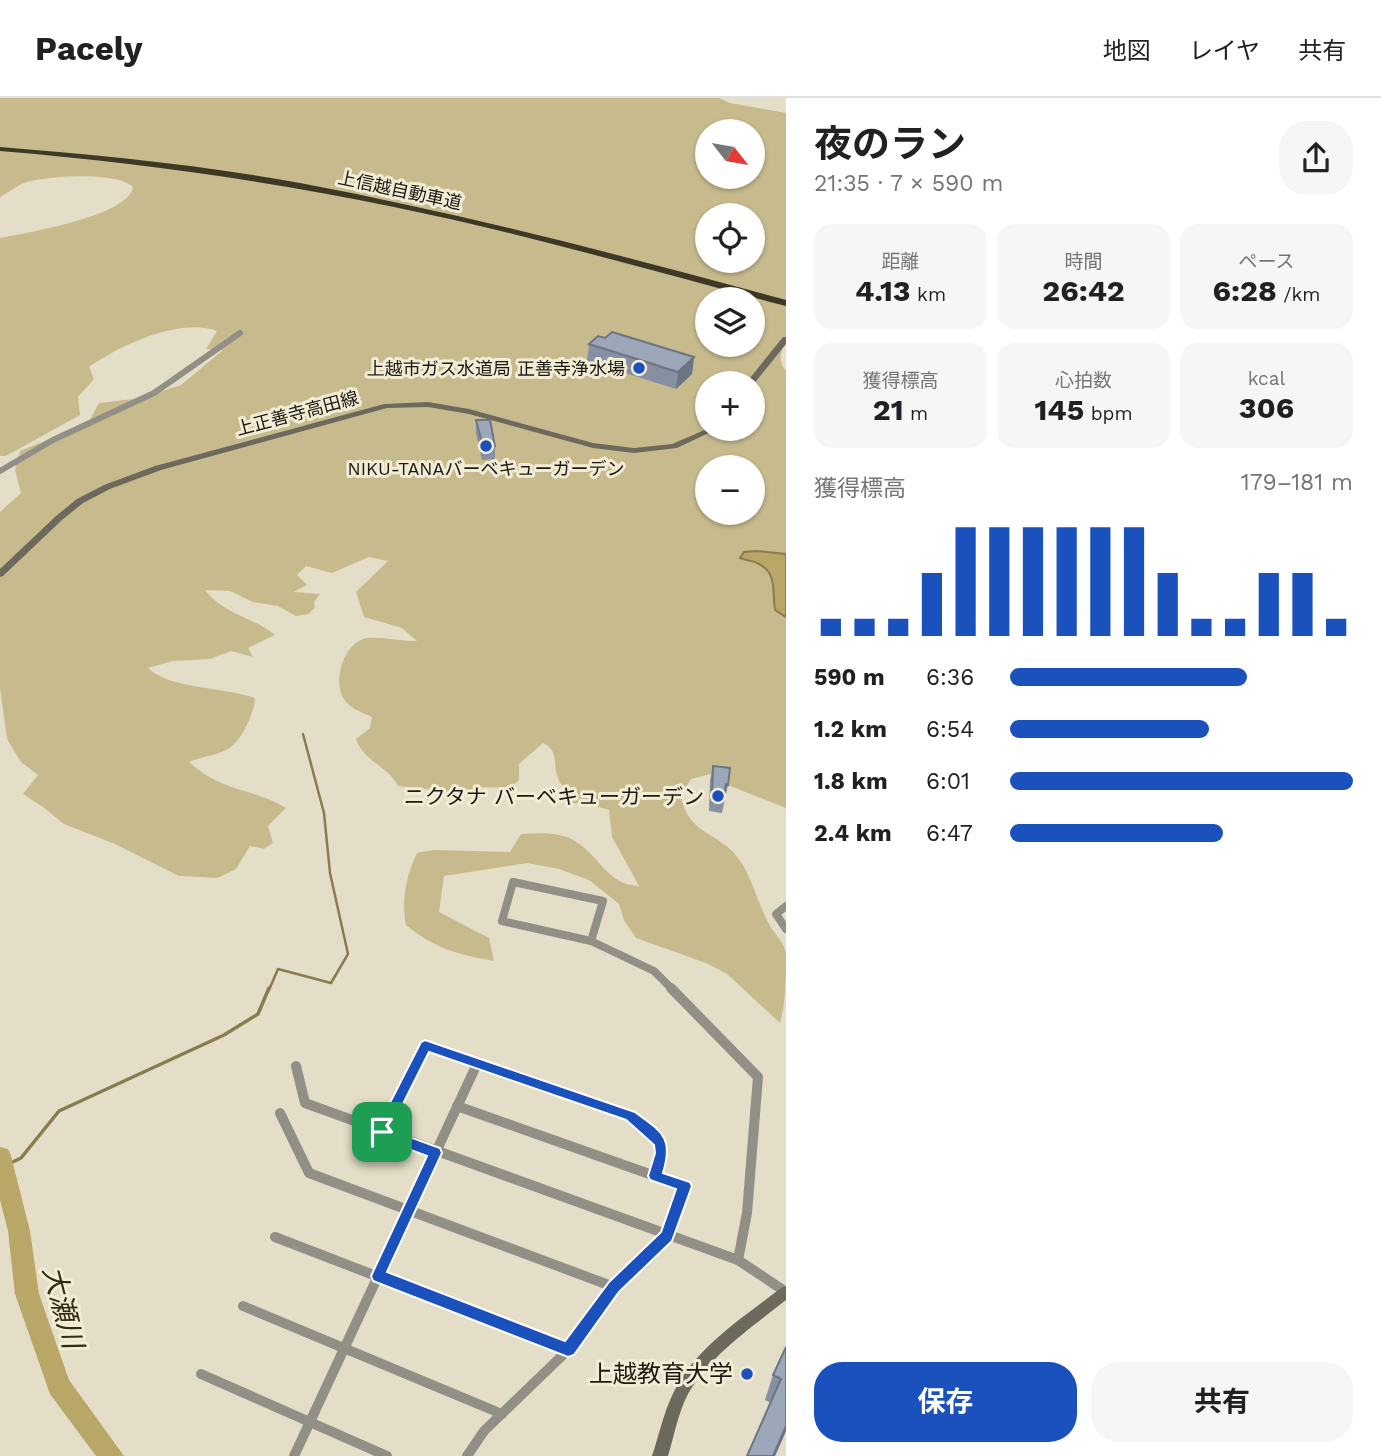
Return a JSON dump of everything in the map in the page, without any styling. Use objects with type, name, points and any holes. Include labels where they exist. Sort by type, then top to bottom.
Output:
[{"type":"highway","name":"上信越自動車道","points":[[0,147],[139,158],[266,178],[391,203],[786,297]]},
{"type":"highway","name":"上信越自動車道","points":[[723,282],[786,303]]},
{"type":"main road","points":[[760,371],[786,339]]},
{"type":"main road","name":"上正善寺高田線","points":[[0,574],[59,518],[80,501],[107,487],[158,468],[387,406],[421,403],[471,410],[582,443],[622,450],[649,450],[679,444],[695,437]]},
{"type":"main road","points":[[660,1456],[682,1391],[695,1372],[708,1357],[786,1292]]},
{"type":"street","points":[[0,471],[53,440],[154,393],[240,334]]},
{"type":"street","points":[[591,941],[603,901],[513,882],[502,921],[591,941],[654,971],[758,1077],[747,1213],[738,1260]]},
{"type":"street","points":[[786,906],[776,914],[786,929]]},
{"type":"street","points":[[382,1132],[425,1045],[631,1116],[656,1136],[661,1144],[662,1153],[655,1176]]},
{"type":"street","points":[[294,1456],[477,1064]]},
{"type":"street","points":[[296,1066],[305,1103],[435,1153],[738,1260],[786,1292]]},
{"type":"street","points":[[457,1106],[685,1186],[667,1236],[614,1287],[568,1350],[484,1431],[467,1456]]},
{"type":"street","points":[[279,1112],[309,1172],[614,1287]]},
{"type":"street","points":[[275,1237],[568,1350]]},
{"type":"street","points":[[243,1306],[502,1414]]},
{"type":"street","points":[[201,1374],[387,1456]]},
{"type":"shaded area","points":[[0,98],[719,98],[730,103],[786,113],[786,341],[781,356],[786,371],[786,808],[730,786],[711,774],[691,779],[681,797],[695,824],[726,845],[740,861],[770,926],[784,947],[785,989],[780,1023],[727,974],[706,963],[636,938],[624,920],[619,904],[589,880],[559,869],[527,863],[444,876],[439,912],[489,938],[494,961],[447,949],[427,940],[406,925],[406,889],[417,853],[433,850],[510,852],[521,834],[549,834],[569,838],[584,847],[611,875],[628,884],[639,886],[612,837],[609,810],[572,803],[558,778],[554,754],[543,743],[519,764],[519,780],[510,788],[480,787],[462,793],[398,786],[388,773],[359,747],[356,739],[370,728],[372,717],[353,708],[343,697],[339,678],[344,658],[356,643],[363,639],[417,641],[402,628],[364,617],[356,592],[388,561],[369,557],[332,573],[306,566],[297,575],[307,585],[294,592],[320,594],[314,602],[315,608],[308,614],[296,616],[278,606],[253,602],[230,591],[205,590],[221,605],[275,635],[248,648],[253,657],[231,651],[210,659],[173,661],[148,668],[157,675],[183,684],[255,698],[246,727],[232,746],[222,752],[189,762],[226,785],[261,796],[286,808],[268,826],[273,843],[264,849],[250,846],[236,869],[218,878],[179,876],[115,844],[64,824],[23,794],[38,775],[21,762],[7,739],[0,688],[0,512],[21,493],[15,470],[20,451],[88,423],[99,403],[141,398],[181,385],[223,350],[206,349],[217,331],[186,328],[169,330],[117,350],[89,367],[94,379],[78,397],[80,415],[6,456],[0,456],[0,238],[96,215],[127,197],[133,187],[112,179],[80,176],[48,178],[18,186],[0,197]]},
{"type":"shaded area","points":[[744,552],[786,554],[786,617],[775,610],[773,583],[768,572],[755,562],[740,558]]},
{"type":"building","points":[[612,332],[694,357],[678,372],[589,344],[598,336],[605,338]]},
{"type":"building","points":[[476,420],[490,420],[495,446],[483,447]]},
{"type":"building","points":[[713,766],[730,768],[724,799],[712,797]]},
{"type":"building","points":[[786,1347],[786,1426],[773,1456],[747,1456],[781,1379],[773,1375]]},
{"type":"waterway","points":[[269,990],[278,969],[331,983],[348,954],[330,873],[324,813],[303,734]]},
{"type":"waterway","points":[[2,1167],[21,1158],[59,1111],[224,1035],[258,1014],[269,988]]},
{"type":"waterway","name":"大瀬川","points":[[0,1156],[19,1231],[27,1294],[59,1386],[111,1456]]},
{"type":"place","name":"上越市ガス水道局 正善寺浄水場","points":[[639,368]]},
{"type":"place","name":"NIKU-TANAバーベキューガーデン","points":[[486,446]]},
{"type":"place","name":"ニクタナ バーベキューガーデン","points":[[718,796]]},
{"type":"place","name":"上越教育大学","points":[[747,1374]]},
{"type":"route","points":[[425,1045],[631,1116],[656,1136],[661,1144],[662,1153],[655,1176],[685,1186],[667,1236],[614,1287],[568,1350],[378,1276],[435,1153],[382,1132],[425,1045]]}]
